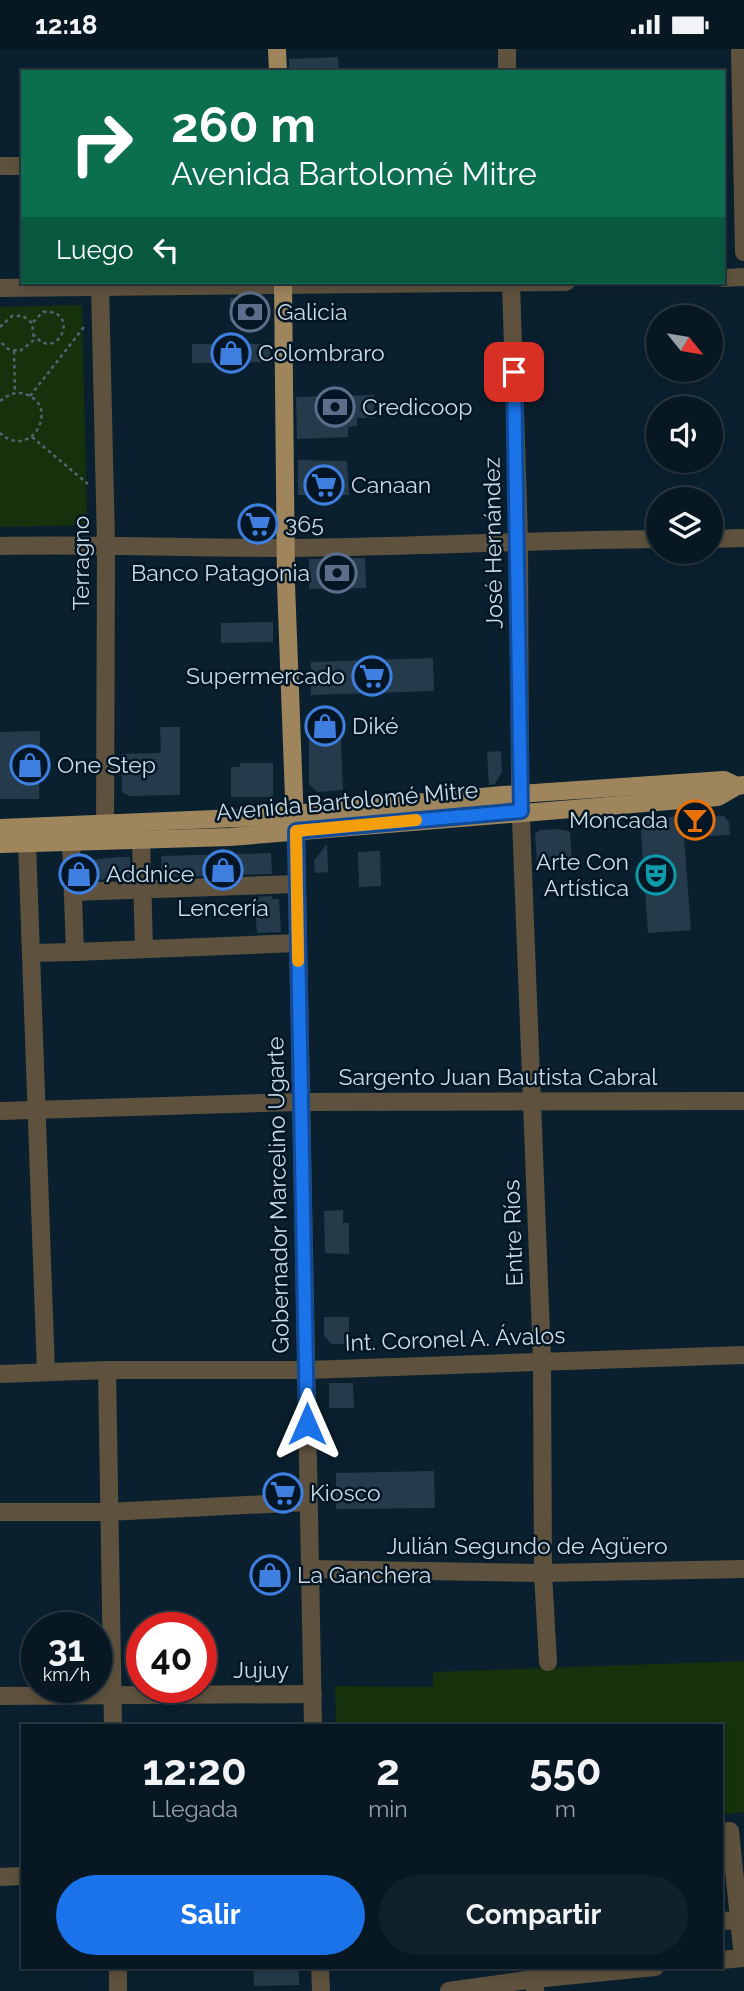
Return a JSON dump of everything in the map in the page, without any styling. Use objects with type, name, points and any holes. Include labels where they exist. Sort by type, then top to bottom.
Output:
[{"type":"main road","points":[[277,49],[278,70]]},
{"type":"main road","points":[[283,284],[295,823]]},
{"type":"main road","name":"Avenida Bartolomé Mitre","points":[[0,844],[71,841],[105,832],[141,840],[521,803],[718,797],[740,785]]},
{"type":"main road","name":"Avenida Bartolomé Mitre","points":[[0,828],[105,832],[295,823]]},
{"type":"street","points":[[507,49],[507,70]]},
{"type":"street","points":[[740,49],[744,252]]},
{"type":"street","points":[[0,166],[21,166]]},
{"type":"street","points":[[725,278],[744,277]]},
{"type":"street","points":[[0,288],[192,284]]},
{"type":"street","name":"José Hernández","points":[[512,284],[519,540],[521,803]]},
{"type":"street","name":"Terragno","points":[[100,285],[106,544],[105,832]]},
{"type":"street","points":[[723,539],[744,538]]},
{"type":"street","points":[[0,546],[106,544],[287,548],[519,540],[646,539]]},
{"type":"street","name":"Entre Ríos","points":[[521,803],[534,1102],[542,1360],[543,1573],[548,1662]]},
{"type":"street","name":"Gobernador Marcelino Ugarte","points":[[295,823],[313,1724]]},
{"type":"street","points":[[141,840],[144,949]]},
{"type":"street","points":[[71,841],[75,952]]},
{"type":"street","points":[[27,843],[46,1372]]},
{"type":"street","points":[[73,892],[297,884]]},
{"type":"street","points":[[31,953],[297,943]]},
{"type":"street","name":"Sargento Juan Bautista Cabral","points":[[0,1111],[299,1102],[744,1101]]},
{"type":"street","name":"Int. Coronel A. Ávalos","points":[[0,1374],[107,1370],[307,1370],[744,1355]]},
{"type":"street","points":[[107,1370],[110,1612]]},
{"type":"street","points":[[0,1512],[108,1512],[308,1502]]},
{"type":"street","name":"Julián Segundo de Agüero","points":[[310,1569],[543,1573],[744,1569]]},
{"type":"street","name":"Jujuy","points":[[112,1695],[313,1694]]},
{"type":"street","points":[[112,1695],[113,1724]]},
{"type":"street","name":"Jujuy","points":[[0,1696],[21,1696]]},
{"type":"street","points":[[723,1832],[730,1831],[730,1920],[743,1960],[723,1960]]},
{"type":"street","points":[[0,1877],[21,1876]]},
{"type":"street","points":[[118,1969],[118,1991]]},
{"type":"street","points":[[320,1969],[321,1991]]},
{"type":"street","points":[[449,1991],[635,1969]]},
{"type":"path","points":[[30,396],[101,304]]},
{"type":"path","points":[[14,351],[30,345],[34,335],[32,323],[38,314],[48,311],[58,314],[64,323],[63,333],[56,342],[46,344],[34,335]]},
{"type":"path","points":[[0,327],[7,318],[18,315],[32,323]]},
{"type":"path","points":[[0,341],[14,351]]},
{"type":"path","points":[[14,351],[15,393]]},
{"type":"path","points":[[0,400],[15,393],[30,396],[36,401],[42,415],[38,431],[32,437],[17,441],[1,436]]},
{"type":"path","points":[[32,437],[105,499]]},
{"type":"green space","points":[[82,305],[87,525],[0,527],[0,307]]},
{"type":"green space","points":[[744,1661],[744,1812],[723,1815],[723,1724],[336,1724],[335,1686],[433,1687],[433,1672]]},
{"type":"building","points":[[338,57],[339,70],[289,70],[289,59]]},
{"type":"building","name":"Galicia","points":[[262,297],[269,305],[269,320],[230,321],[230,298]]},
{"type":"building","name":"Colombraro","points":[[192,344],[270,344],[270,362],[192,363]]},
{"type":"building","name":"Credicoop","points":[[374,395],[374,418],[357,418],[357,426],[348,427],[348,437],[297,439],[296,397]]},
{"type":"building","name":"Canaan","points":[[298,460],[347,461],[349,495],[298,495]]},
{"type":"building","name":"Banco Patagonia","points":[[365,558],[366,588],[309,589],[309,559]]},
{"type":"building","points":[[273,622],[273,642],[221,643],[221,623]]},
{"type":"building","name":"Supermercado","points":[[433,658],[434,691],[311,695],[311,662]]},
{"type":"building","points":[[340,719],[343,790],[317,792],[309,784],[309,720]]},
{"type":"building","points":[[160,727],[180,727],[180,795],[129,796],[122,792],[121,754],[161,753]]},
{"type":"building","points":[[40,731],[39,799],[0,799],[0,732]]},
{"type":"building","points":[[501,751],[502,772],[495,784],[489,785],[487,752]]},
{"type":"building","points":[[240,763],[273,763],[273,797],[231,797],[231,767],[240,767]]},
{"type":"building","points":[[724,816],[729,822],[730,835],[684,837],[691,930],[648,933],[640,819]]},
{"type":"building","points":[[559,829],[570,832],[572,861],[537,863],[535,834],[540,830]]},
{"type":"building","points":[[327,844],[328,872],[315,873],[314,861]]},
{"type":"building","points":[[380,851],[381,886],[359,887],[358,852]]},
{"type":"building","points":[[271,853],[272,874],[162,877],[161,856]]},
{"type":"building","points":[[130,857],[131,879],[84,880],[83,861]]},
{"type":"building","points":[[272,896],[272,899],[279,899],[281,932],[257,933],[254,897]]},
{"type":"building","points":[[343,1210],[343,1223],[349,1223],[349,1254],[325,1253],[324,1211]]},
{"type":"building","points":[[324,1317],[349,1317],[349,1344],[332,1344],[324,1336]]},
{"type":"building","points":[[329,1383],[353,1383],[354,1408],[329,1408]]},
{"type":"building","points":[[434,1471],[435,1508],[336,1509],[336,1473]]},
{"type":"building","points":[[253,1969],[299,1969],[299,1985],[254,1986]]},
{"type":"slow traffic","points":[[298,961],[296,831],[416,820]]},
{"type":"place","name":"Galicia","points":[[250,312]]},
{"type":"place","name":"Colombraro","points":[[231,353]]},
{"type":"place","name":"Credicoop","points":[[335,407]]},
{"type":"place","name":"Canaan","points":[[324,485]]},
{"type":"place","name":"365","points":[[258,524]]},
{"type":"place","name":"Banco Patagonia","points":[[337,573]]},
{"type":"place","name":"Supermercado","points":[[372,676]]},
{"type":"place","name":"Diké","points":[[325,726]]},
{"type":"place","name":"One Step","points":[[30,765]]},
{"type":"place","name":"Moncada","points":[[695,820]]},
{"type":"place","name":"Lencería","points":[[223,870]]},
{"type":"place","name":"Addnice","points":[[79,874]]},
{"type":"place","name":"Arte Con Artística","points":[[656,875]]},
{"type":"place","name":"Kiosco","points":[[283,1493]]},
{"type":"place","name":"La Ganchera","points":[[270,1575]]},
{"type":"route","points":[[307,1424],[296,831],[521,811],[519,540],[514,372]]}]
